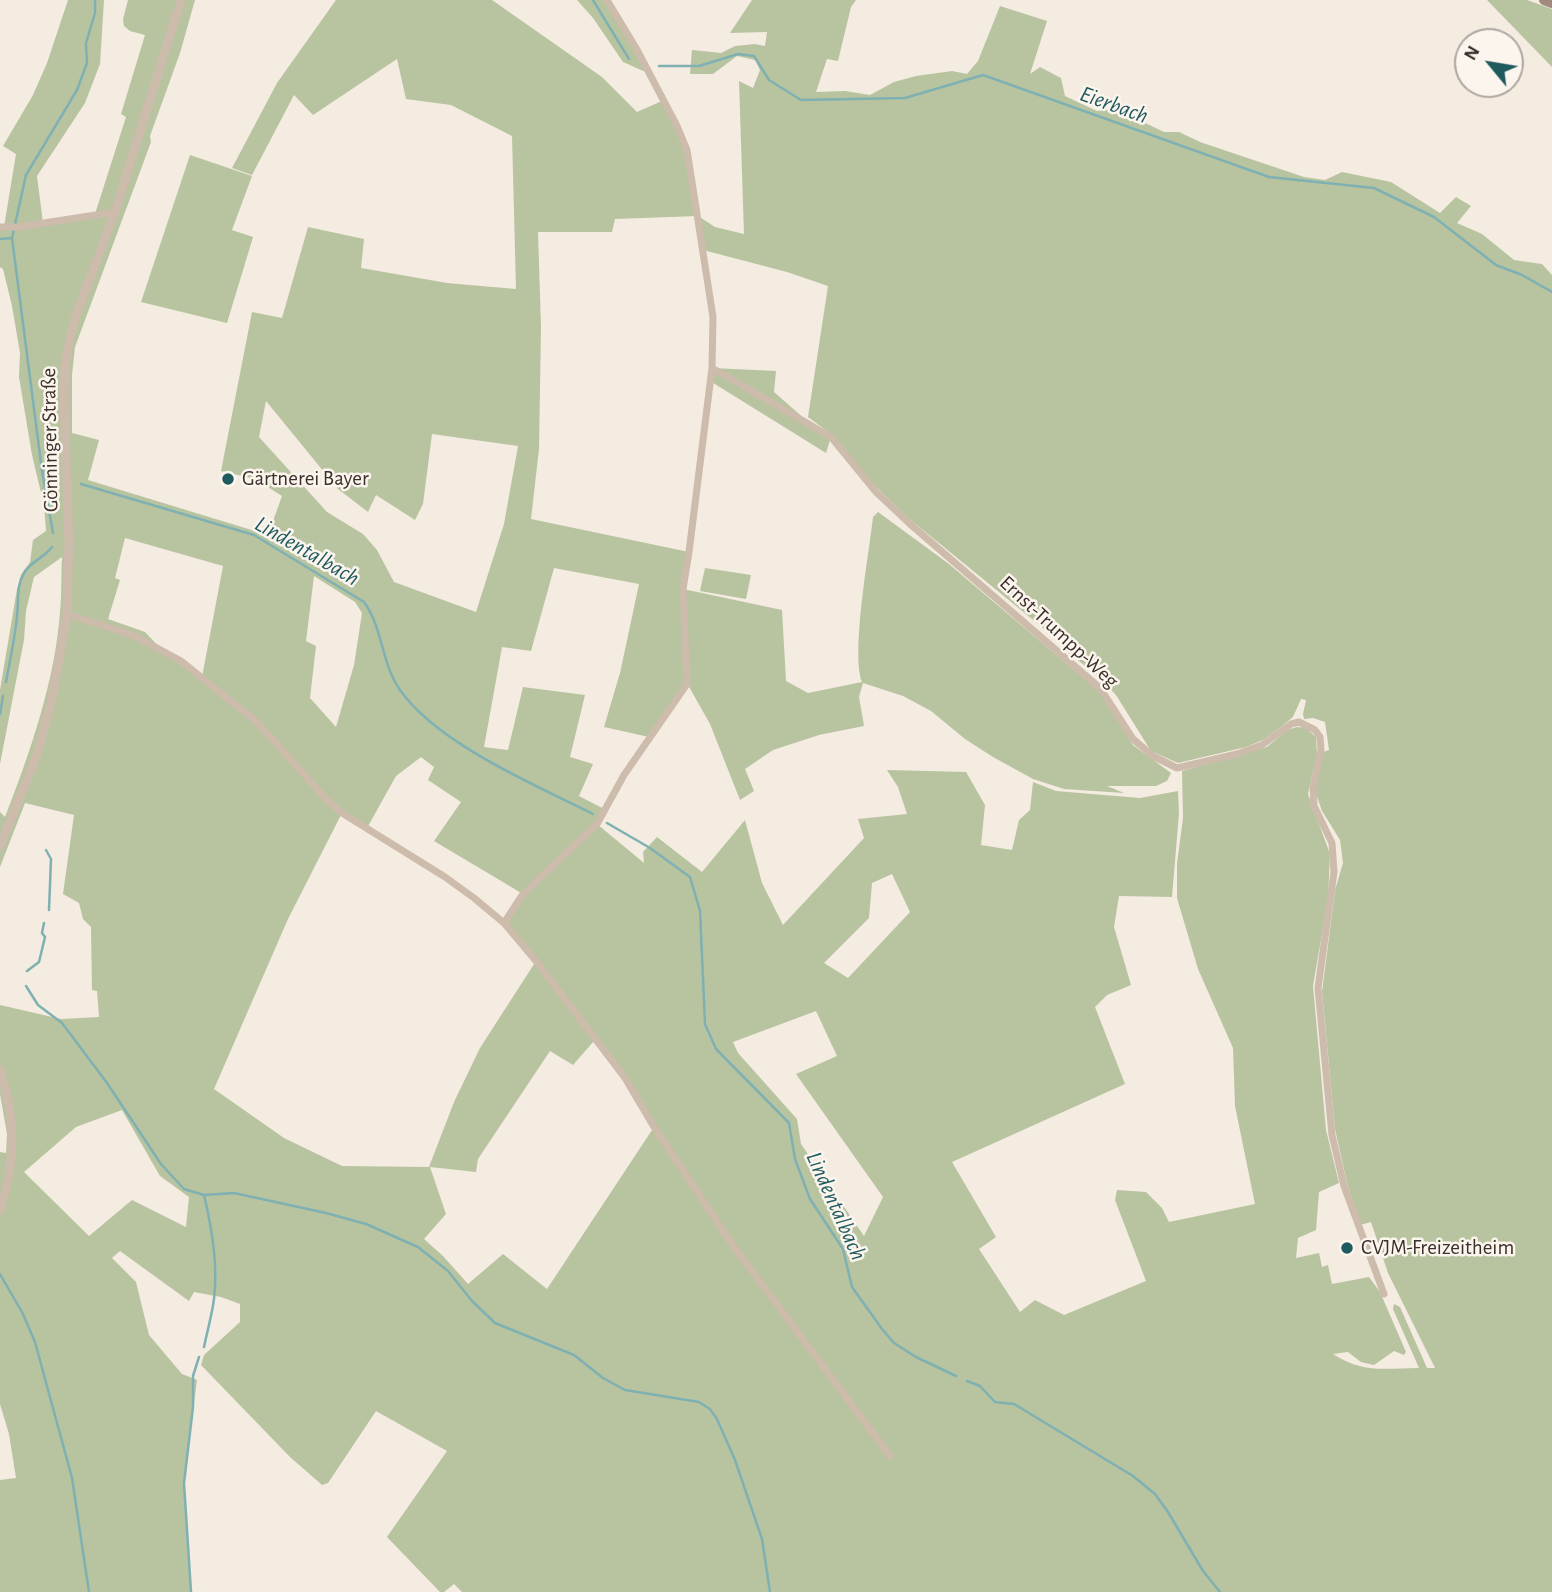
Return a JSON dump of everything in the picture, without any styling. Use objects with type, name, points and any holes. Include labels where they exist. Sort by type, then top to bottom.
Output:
[{"type":"main road","points":[[1544,0],[1552,3]]},
{"type":"street","name":"Gönninger Straße","points":[[0,846],[24,791],[40,744],[52,699],[67,614],[69,541],[64,400],[65,366],[75,318],[115,212],[181,0]]},
{"type":"street","points":[[504,923],[523,894],[597,824],[624,775],[687,684],[682,589],[690,552],[712,368],[713,317],[687,150],[636,48],[607,0]]},
{"type":"street","points":[[2,227],[18,227],[115,212]]},
{"type":"street","name":"Ernst-Trumpp-Weg","points":[[712,368],[831,437],[876,492],[910,524],[1100,688],[1133,740],[1153,756],[1177,768],[1237,754],[1262,745],[1291,724],[1299,722],[1315,730],[1320,737],[1321,750],[1313,788],[1314,806],[1332,843],[1333,862],[1330,906],[1318,988],[1332,1135],[1344,1186],[1384,1294]]},
{"type":"street","points":[[67,614],[135,636],[181,661],[257,722],[325,798],[342,813],[445,877],[504,923],[625,1078],[731,1243],[890,1456]]},
{"type":"street","points":[[0,1070],[9,1103],[13,1146],[8,1182],[0,1210]]},
{"type":"green space","points":[[68,0],[104,0],[100,64],[85,103],[37,176],[43,223],[95,214],[126,117],[121,114],[145,35],[130,31],[124,26],[128,0],[195,0],[180,53],[150,136],[151,142],[75,347],[72,433],[99,440],[88,480],[268,535],[282,496],[255,479],[221,471],[252,312],[282,318],[308,227],[364,239],[361,268],[447,283],[516,289],[512,136],[451,105],[406,99],[397,59],[313,115],[294,95],[252,175],[232,168],[277,83],[336,0],[492,0],[602,77],[637,112],[662,101],[687,150],[698,216],[715,227],[744,234],[739,81],[753,88],[760,70],[755,60],[737,56],[713,74],[690,74],[692,50],[721,53],[735,46],[765,46],[767,32],[730,33],[752,0],[856,0],[851,7],[838,61],[827,59],[816,92],[845,91],[870,95],[894,82],[916,76],[952,71],[967,74],[978,61],[1000,6],[1047,21],[1030,74],[1040,67],[1061,78],[1065,96],[1097,111],[1116,109],[1164,132],[1179,132],[1200,142],[1304,177],[1325,180],[1342,172],[1391,182],[1440,213],[1456,197],[1471,206],[1457,223],[1482,234],[1514,260],[1542,264],[1552,275],[1552,1592],[462,1592],[454,1584],[440,1592],[387,1537],[447,1451],[376,1411],[328,1483],[322,1485],[290,1457],[201,1365],[204,1355],[240,1322],[240,1304],[194,1292],[189,1301],[120,1251],[112,1258],[136,1282],[149,1335],[182,1374],[197,1380],[184,1483],[191,1592],[0,1592],[0,1480],[16,1478],[9,1434],[0,1404],[0,1152],[6,1153],[7,1134],[0,1094],[0,1005],[61,1019],[99,1017],[97,991],[92,990],[91,927],[83,919],[79,903],[63,894],[74,815],[25,803],[0,867],[0,812],[5,817],[40,716],[53,664],[61,605],[62,557],[34,577],[0,764],[0,690],[17,589],[21,575],[30,562],[33,540],[46,531],[44,505],[32,455],[19,377],[20,353],[12,306],[3,269],[0,267],[0,227],[4,227],[16,154],[3,146],[33,95]],"holes":[[[698,216],[703,250],[787,272],[828,286],[808,417],[831,434],[874,485],[907,517],[1097,675],[1116,695],[1151,751],[1178,763],[1246,747],[1263,740],[1293,717],[1301,699],[1306,700],[1304,719],[1313,718],[1325,722],[1329,750],[1323,752],[1315,791],[1322,811],[1340,840],[1343,863],[1335,890],[1322,992],[1335,1129],[1360,1225],[1371,1222],[1388,1273],[1435,1368],[1427,1368],[1400,1307],[1394,1304],[1393,1309],[1419,1368],[1365,1367],[1333,1354],[1348,1352],[1361,1362],[1374,1365],[1394,1351],[1404,1355],[1406,1352],[1380,1292],[1369,1277],[1332,1284],[1328,1265],[1322,1267],[1319,1253],[1296,1258],[1298,1238],[1316,1230],[1319,1192],[1339,1183],[1326,1130],[1313,986],[1328,899],[1330,854],[1308,794],[1317,754],[1316,737],[1306,728],[1287,730],[1267,747],[1182,771],[1183,818],[1177,864],[1177,898],[1198,969],[1233,1048],[1235,1106],[1255,1204],[1169,1222],[1162,1208],[1146,1192],[1117,1190],[1115,1200],[1146,1281],[1064,1315],[1035,1300],[1020,1312],[979,1249],[996,1237],[952,1162],[1125,1084],[1095,1007],[1107,995],[1131,985],[1114,927],[1119,896],[1172,897],[1179,813],[1178,791],[1140,798],[1056,791],[1033,782],[1030,810],[1019,820],[1012,850],[981,845],[985,805],[966,772],[887,770],[898,787],[907,814],[858,819],[864,838],[783,925],[762,883],[745,820],[702,872],[657,837],[643,852],[644,863],[597,824],[606,810],[579,796],[593,764],[570,757],[585,695],[523,687],[508,750],[484,747],[502,647],[531,651],[554,568],[639,584],[620,673],[604,727],[649,737],[688,685],[710,724],[740,800],[754,791],[745,769],[773,750],[819,735],[864,726],[859,697],[863,683],[903,696],[931,711],[965,739],[993,757],[1033,779],[1064,789],[1124,793],[1107,786],[1156,786],[1167,781],[1171,773],[1133,745],[1099,691],[949,564],[878,512],[873,517],[860,626],[859,668],[862,682],[808,693],[786,681],[782,610],[683,589],[689,552],[531,519],[539,449],[541,327],[538,232],[612,232],[615,219]],[[266,401],[338,489],[368,512],[376,495],[415,520],[423,504],[432,434],[518,446],[504,524],[476,612],[394,582],[377,550],[363,534],[327,512],[259,437]],[[125,538],[223,566],[202,677],[163,651],[145,632],[108,619],[120,580],[115,578]],[[314,576],[355,602],[362,613],[354,665],[336,727],[310,698],[316,646],[306,641]],[[421,757],[434,767],[428,780],[461,802],[434,841],[523,894],[504,923],[536,961],[480,1048],[454,1102],[429,1167],[342,1166],[284,1138],[214,1089],[288,919],[342,813],[367,828],[396,776]],[[892,874],[910,912],[848,978],[824,963],[869,918],[872,883]],[[816,1011],[837,1056],[796,1074],[883,1197],[864,1236],[801,1144],[797,1119],[738,1053],[733,1042]],[[594,1041],[625,1078],[654,1127],[547,1289],[503,1254],[468,1284],[424,1239],[446,1214],[430,1167],[476,1172],[478,1159],[550,1051],[573,1065]],[[122,1110],[160,1176],[189,1197],[186,1227],[132,1200],[89,1236],[24,1172],[76,1127]]]},
{"type":"green space","points":[[577,0],[607,0],[648,73],[623,62],[593,18]]},
{"type":"green space","points":[[1487,0],[1527,0],[1552,9],[1552,67],[1524,38],[1524,28],[1514,28]]},
{"type":"green space","points":[[190,155],[252,176],[232,230],[253,237],[227,323],[141,302]]},
{"type":"green space","points":[[712,368],[776,371],[774,392],[807,421],[831,437],[826,453],[710,381]]},
{"type":"green space","points":[[705,568],[751,575],[746,599],[700,591]]},
{"type":"waterway","name":"Lindentalbach","points":[[50,474],[42,471],[12,238],[26,175],[77,90],[87,63],[86,43],[95,13],[95,0]]},
{"type":"waterway","name":"Eierbach","points":[[593,0],[629,59]]},
{"type":"waterway","name":"Eierbach","points":[[659,66],[699,66],[738,54],[754,56],[769,80],[801,100],[905,98],[983,75],[1269,177],[1374,188],[1434,217],[1496,265],[1522,275],[1552,292]]},
{"type":"waterway","points":[[0,239],[12,238]]},
{"type":"waterway","points":[[42,471],[53,533]]},
{"type":"waterway","name":"Lindentalbach","points":[[81,484],[254,535],[364,602],[375,623],[394,680],[417,710],[438,728],[489,761],[593,814]]},
{"type":"waterway","points":[[6,682],[21,578],[30,565],[52,547]]},
{"type":"waterway","points":[[0,714],[3,696]]},
{"type":"waterway","name":"Lindentalbach","points":[[607,823],[650,848],[690,877],[700,911],[705,1024],[716,1049],[789,1123],[795,1159],[810,1199],[843,1249],[852,1287],[882,1329],[894,1343],[916,1357],[956,1376]]},
{"type":"waterway","points":[[46,850],[51,859],[49,910]]},
{"type":"waterway","points":[[27,971],[39,962],[45,937],[42,933],[44,923]]},
{"type":"waterway","points":[[26,986],[38,1005],[62,1023],[107,1083],[161,1164],[184,1189],[204,1195],[234,1193],[366,1224],[418,1247],[448,1271],[472,1301],[495,1323],[574,1355],[603,1378],[625,1390],[699,1402],[710,1409],[735,1460],[762,1539],[770,1592]]},
{"type":"waterway","points":[[204,1195],[212,1234],[215,1286],[204,1347]]},
{"type":"waterway","points":[[0,1274],[23,1314],[35,1342],[72,1478],[89,1592]]},
{"type":"waterway","points":[[191,1592],[184,1483],[193,1407],[193,1376],[199,1357]]},
{"type":"waterway","name":"Lindentalbach","points":[[967,1381],[980,1386],[995,1402],[1014,1404],[1133,1476],[1155,1494],[1203,1571],[1220,1592]]},
{"type":"place","name":"Gärtnerei Bayer","points":[[228,479]]},
{"type":"place","name":"CVJM-Freizeitheim","points":[[1347,1248]]}]
